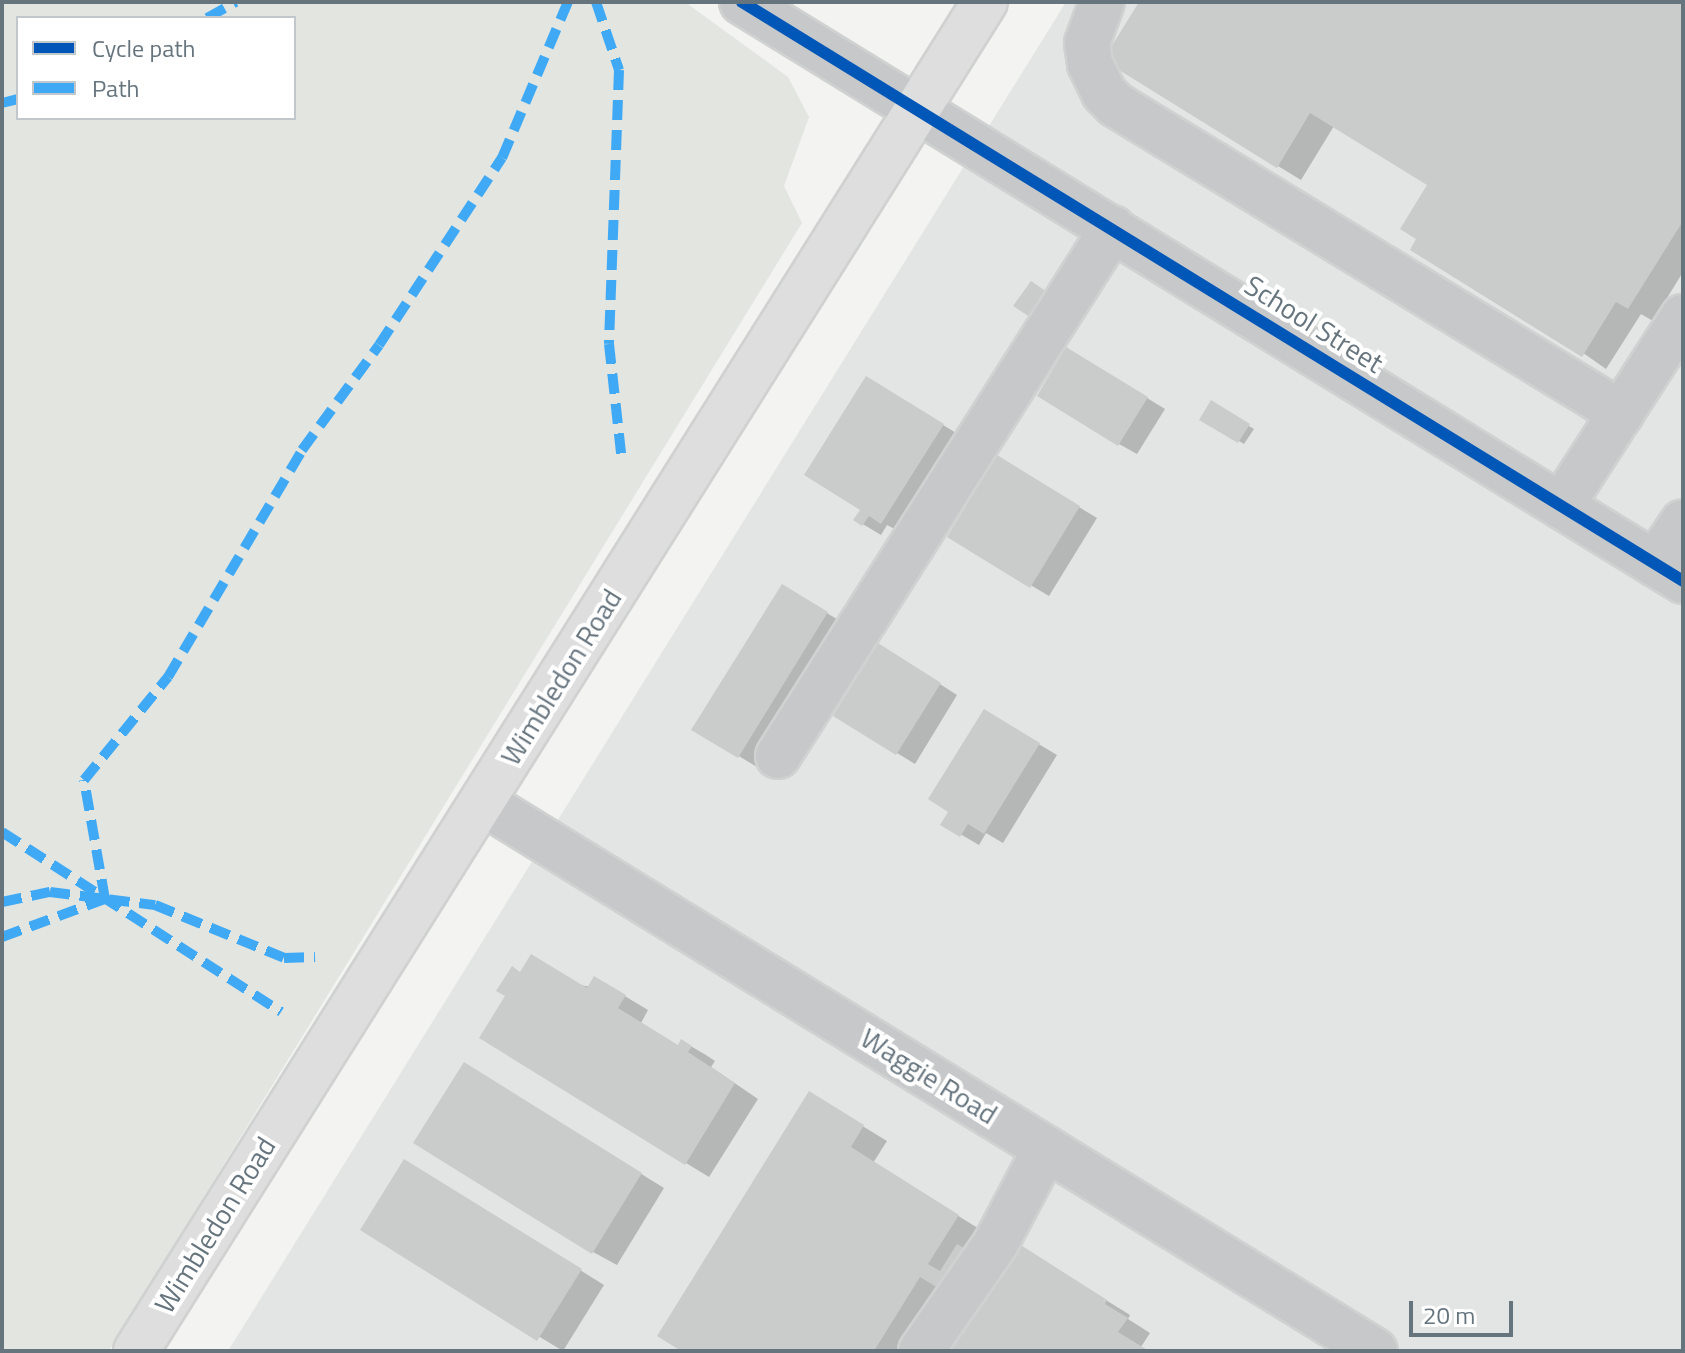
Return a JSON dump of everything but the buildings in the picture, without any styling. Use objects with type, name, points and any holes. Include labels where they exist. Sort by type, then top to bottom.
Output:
[{"type":"main road","name":"Wimbledon Road","points":[[136,1351],[985,2]]},
{"type":"street","name":"School Street","points":[[742,2],[1669,572]]},
{"type":"street","points":[[1102,2],[1087,43],[1090,64],[1104,93],[1116,105],[1621,413]]},
{"type":"street","points":[[778,756],[1113,228]]},
{"type":"street","points":[[1561,506],[1683,317]]},
{"type":"street","points":[[1669,572],[1683,522]]},
{"type":"street","name":"Waggie Road","points":[[482,802],[1375,1351]]},
{"type":"street","points":[[921,1351],[996,1243],[1046,1148]]},
{"type":"shaded area","points":[[2,2],[685,2],[788,77],[809,117],[784,186],[802,223],[109,1351],[2,1351]]},
{"type":"shaded area","points":[[1066,2],[1683,2],[1683,1351],[228,1351]]},
{"type":"marked path","points":[[211,16],[236,2]]},
{"type":"marked path","points":[[2,937],[105,899],[84,780],[168,677],[302,450],[379,345],[502,158],[568,2]]},
{"type":"marked path","points":[[596,2],[619,70],[609,344],[622,461]]},
{"type":"marked path","points":[[2,103],[16,100]]},
{"type":"marked path","points":[[2,832],[281,1012]]},
{"type":"marked path","points":[[2,902],[50,892],[155,905],[284,958],[315,957]]},
{"type":"cycle path","points":[[742,2],[1683,581]]}]
